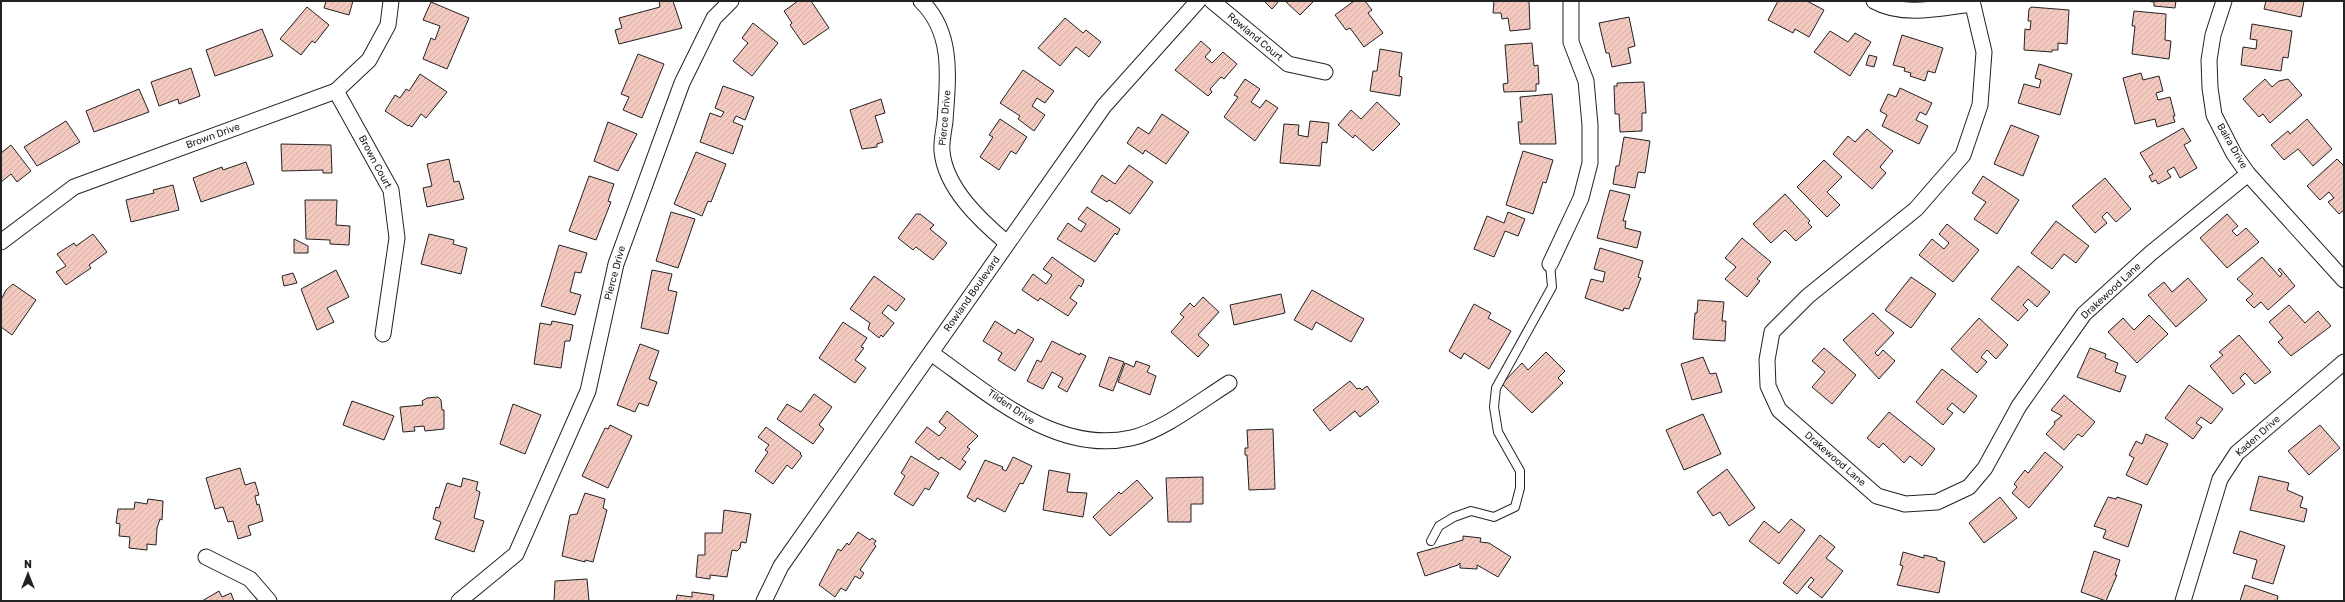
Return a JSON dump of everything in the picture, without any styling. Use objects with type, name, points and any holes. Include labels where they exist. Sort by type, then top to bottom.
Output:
[{"type":"street","name":"Brown Drive","points":[[1,242],[74,187],[336,91],[369,60],[388,24],[391,1]]},
{"type":"street","name":"Pierce Drive","points":[[459,601],[516,554],[588,391],[616,264],[682,83],[714,18],[732,1]]},
{"type":"street","name":"Pierce Drive","points":[[921,1],[933,12],[946,43],[948,83],[942,151],[952,182],[977,217],[1007,243]]},
{"type":"street","name":"Rowland Boulevard","points":[[764,601],[781,566],[1104,106],[1198,1]]},
{"type":"street","name":"Rowland Court","points":[[1212,1],[1288,64],[1325,72]]},
{"type":"street","points":[[1550,264],[1581,198],[1590,162],[1590,125],[1586,81],[1571,42],[1571,1]]},
{"type":"street","points":[[1874,1],[1884,6],[1921,10],[1971,3]]},
{"type":"street","name":"Balra Drive","points":[[2224,1],[2213,35],[2209,60],[2210,88],[2214,115],[2234,154],[2248,174],[2344,280]]},
{"type":"street","name":"Drakewood Lane","points":[[1971,3],[1984,52],[1980,104],[1963,155],[1916,209],[1808,296],[1772,332],[1767,360],[1768,386],[1779,410],[1877,496],[1905,504],[1938,502],[1969,487],[1985,468],[2019,406],[2084,314],[2151,253],[2248,174]]},
{"type":"street","name":"Brown Court","points":[[336,91],[391,190],[397,238],[383,334]]},
{"type":"street","name":"Tilden Drive","points":[[931,353],[1035,424],[1062,434],[1100,441],[1132,438],[1173,420],[1228,382]]},
{"type":"street","name":"Kaden Drive","points":[[2183,601],[2220,479],[2237,453],[2344,362]]},
{"type":"street","points":[[206,557],[250,579],[269,601]]},
{"type":"lane","points":[[1432,541],[1439,526],[1454,517],[1471,511],[1494,517],[1515,507],[1520,488],[1520,472],[1498,432],[1494,407],[1496,388],[1552,287],[1550,264]]},
{"type":"building","points":[[326,1],[353,1],[349,15],[324,8]]},
{"type":"building","points":[[659,1],[673,1],[682,28],[619,44],[615,30],[622,28],[619,18],[660,7]]},
{"type":"building","points":[[798,1],[811,1],[829,28],[804,45],[790,25],[792,23],[784,11]]},
{"type":"building","points":[[1264,1],[1279,1],[1272,9]]},
{"type":"building","points":[[1285,1],[1314,1],[1300,15]]},
{"type":"building","points":[[1354,1],[1365,1],[1372,10],[1368,13],[1383,33],[1364,47],[1350,28],[1346,30],[1335,15]]},
{"type":"building","points":[[1494,1],[1529,1],[1530,29],[1510,31],[1508,18],[1502,19],[1501,13],[1493,13]]},
{"type":"building","points":[[1778,1],[1807,1],[1824,10],[1809,37],[1795,29],[1793,33],[1768,20]]},
{"type":"building","points":[[2144,1],[2176,1],[2175,8],[2154,6],[2154,2]]},
{"type":"building","points":[[2266,1],[2304,1],[2301,17],[2264,9]]},
{"type":"building","points":[[431,2],[469,18],[447,69],[423,59],[431,38],[435,40],[440,26],[423,20]]},
{"type":"building","points":[[307,7],[329,25],[315,43],[312,41],[301,55],[280,39]]},
{"type":"building","points":[[2031,7],[2069,10],[2067,44],[2058,43],[2058,50],[2052,50],[2052,52],[2024,50],[2025,29],[2030,30],[2031,21],[2028,21],[2029,9]]},
{"type":"building","points":[[2134,11],[2166,14],[2165,40],[2171,41],[2169,59],[2132,54],[2135,26],[2132,26]]},
{"type":"building","points":[[1629,17],[1635,46],[1628,48],[1631,63],[1612,67],[1609,53],[1606,53],[1599,23]]},
{"type":"building","points":[[1065,18],[1083,33],[1086,30],[1101,42],[1089,57],[1076,47],[1060,66],[1038,48]]},
{"type":"building","points":[[753,23],[778,43],[752,76],[733,61],[748,43],[742,38]]},
{"type":"building","points":[[2252,24],[2292,31],[2288,58],[2283,57],[2281,71],[2241,65],[2243,47],[2256,49],[2257,40],[2250,39]]},
{"type":"building","points":[[262,29],[273,56],[215,76],[206,50]]},
{"type":"building","points":[[1830,31],[1848,42],[1855,33],[1871,42],[1850,76],[1814,52]]},
{"type":"building","points":[[1902,35],[1943,48],[1935,73],[1928,71],[1925,81],[1910,76],[1911,73],[1904,71],[1905,68],[1893,65]]},
{"type":"building","points":[[1201,41],[1211,50],[1205,57],[1212,63],[1223,52],[1237,64],[1224,79],[1221,77],[1210,89],[1212,92],[1208,96],[1175,70]]},
{"type":"building","points":[[1532,43],[1534,66],[1538,65],[1539,84],[1536,84],[1536,91],[1504,92],[1503,84],[1508,83],[1505,45]]},
{"type":"building","points":[[1380,49],[1402,53],[1399,76],[1402,77],[1400,96],[1370,91],[1373,71],[1377,71]]},
{"type":"building","points":[[638,54],[664,64],[642,118],[623,110],[629,97],[621,94]]},
{"type":"building","points":[[1869,55],[1877,57],[1874,67],[1866,65]]},
{"type":"building","points":[[2039,64],[2072,74],[2060,115],[2018,103],[2024,84],[2039,88],[2041,80],[2035,78]]},
{"type":"building","points":[[191,68],[200,96],[179,104],[178,99],[159,106],[151,82]]},
{"type":"building","points":[[1023,70],[1054,91],[1045,103],[1037,98],[1032,106],[1045,115],[1034,131],[1018,119],[1020,116],[1000,103]]},
{"type":"building","points":[[2141,73],[2143,80],[2159,76],[2163,91],[2156,93],[2158,100],[2170,97],[2175,122],[2157,127],[2155,119],[2135,124],[2123,78]]},
{"type":"building","points":[[420,74],[447,92],[426,118],[421,114],[412,127],[385,111],[395,95],[400,98],[406,89],[409,91]]},
{"type":"building","points":[[1245,79],[1260,89],[1251,102],[1260,108],[1266,100],[1278,108],[1255,141],[1224,117],[1238,97],[1234,95]]},
{"type":"building","points":[[2265,79],[2272,87],[2279,81],[2288,79],[2302,95],[2270,123],[2263,114],[2259,117],[2243,99]]},
{"type":"building","points":[[1644,82],[1646,113],[1642,113],[1642,131],[1620,132],[1619,114],[1615,114],[1614,86],[1617,86],[1617,83]]},
{"type":"building","points":[[723,86],[754,97],[745,120],[736,116],[733,122],[743,126],[733,154],[700,142],[710,113],[721,117],[724,112],[715,108]]},
{"type":"building","points":[[1900,88],[1932,103],[1926,115],[1920,112],[1916,120],[1928,126],[1919,144],[1882,126],[1887,115],[1880,111],[1888,94],[1896,97]]},
{"type":"building","points":[[139,89],[149,112],[94,132],[86,111]]},
{"type":"building","points":[[1552,94],[1556,144],[1520,144],[1518,122],[1522,122],[1520,97]]},
{"type":"building","points":[[881,99],[885,113],[875,116],[883,142],[877,144],[877,147],[862,149],[850,110]]},
{"type":"building","points":[[1377,102],[1400,124],[1373,151],[1355,135],[1353,138],[1338,125],[1351,110],[1361,119]]},
{"type":"building","points":[[1162,114],[1189,132],[1166,164],[1145,150],[1143,154],[1127,143],[1138,127],[1149,134]]},
{"type":"building","points":[[1000,119],[1027,137],[1016,154],[1011,151],[999,170],[980,157],[993,137],[989,135]]},
{"type":"building","points":[[2307,119],[2332,149],[2313,166],[2298,149],[2284,160],[2271,145],[2288,131],[2290,134]]},
{"type":"building","points":[[66,121],[80,142],[37,166],[24,147]]},
{"type":"building","points":[[1310,121],[1329,123],[1327,143],[1322,142],[1320,166],[1280,163],[1284,124],[1299,125],[1298,135],[1308,137]]},
{"type":"building","points":[[608,122],[637,134],[618,171],[594,161]]},
{"type":"building","points":[[2011,125],[2039,136],[2023,176],[1994,164]]},
{"type":"building","points":[[2183,128],[2191,141],[2184,145],[2197,168],[2180,178],[2174,167],[2167,171],[2171,177],[2158,184],[2156,180],[2152,182],[2149,176],[2153,174],[2140,153]]},
{"type":"building","points":[[1867,129],[1893,151],[1880,167],[1886,173],[1872,189],[1833,154],[1848,136],[1855,142]]},
{"type":"building","points":[[1624,137],[1650,141],[1645,173],[1638,172],[1635,188],[1613,184],[1616,166],[1619,166]]},
{"type":"building","points":[[281,144],[331,145],[332,173],[323,173],[323,170],[282,171]]},
{"type":"building","points":[[11,145],[31,171],[17,182],[11,174],[1,182],[1,153]]},
{"type":"building","points":[[1523,151],[1553,160],[1546,183],[1543,182],[1533,214],[1506,205]]},
{"type":"building","points":[[696,152],[726,164],[711,202],[708,201],[702,216],[674,204]]},
{"type":"building","points":[[449,159],[454,182],[459,181],[464,199],[427,207],[423,188],[432,186],[427,164]]},
{"type":"building","points":[[2337,159],[2344,166],[2344,210],[2339,214],[2328,202],[2334,198],[2329,192],[2320,200],[2307,186]]},
{"type":"building","points":[[1824,160],[1842,177],[1827,192],[1840,205],[1827,217],[1797,187]]},
{"type":"building","points":[[246,162],[254,184],[201,202],[193,178],[222,167],[223,170]]},
{"type":"building","points":[[1129,165],[1153,182],[1130,214],[1109,200],[1107,202],[1091,192],[1102,175],[1115,184]]},
{"type":"building","points":[[589,176],[614,184],[608,201],[611,202],[596,240],[569,231]]},
{"type":"building","points":[[1983,176],[2019,200],[1997,234],[1974,219],[1986,202],[1972,193]]},
{"type":"building","points":[[2105,178],[2131,209],[2116,222],[2107,212],[2102,217],[2107,223],[2095,233],[2072,206]]},
{"type":"building","points":[[173,185],[179,210],[131,222],[126,200],[154,193],[153,190]]},
{"type":"building","points":[[1610,190],[1630,195],[1623,221],[1626,221],[1625,228],[1641,232],[1637,248],[1597,238]]},
{"type":"building","points":[[1785,194],[1810,221],[1808,223],[1812,227],[1796,241],[1785,230],[1771,243],[1753,224]]},
{"type":"building","points":[[305,200],[337,200],[336,225],[350,226],[349,245],[330,244],[330,240],[306,239]]},
{"type":"building","points":[[1087,207],[1120,229],[1117,235],[1115,233],[1095,262],[1057,239],[1068,223],[1081,232],[1086,224],[1078,219]]},
{"type":"building","points":[[671,212],[695,219],[678,268],[656,261]]},
{"type":"building","points":[[1508,212],[1525,219],[1518,236],[1505,231],[1494,257],[1474,249],[1487,216],[1504,223]]},
{"type":"building","points":[[916,214],[920,214],[934,225],[930,229],[947,243],[933,260],[916,247],[913,250],[898,238]]},
{"type":"building","points":[[2227,214],[2238,226],[2232,231],[2237,236],[2246,228],[2259,242],[2227,268],[2200,238]]},
{"type":"building","points":[[2056,221],[2089,246],[2076,263],[2064,254],[2052,269],[2031,253]]},
{"type":"building","points":[[1947,224],[1979,250],[1953,282],[1919,255],[1932,239],[1944,249],[1949,243],[1939,234]]},
{"type":"building","points":[[93,234],[107,252],[89,265],[91,268],[66,285],[56,272],[66,266],[57,254],[74,243],[76,246]]},
{"type":"building","points":[[429,234],[454,240],[453,244],[467,248],[461,274],[421,264]]},
{"type":"building","points":[[1742,238],[1771,262],[1757,279],[1760,281],[1747,297],[1725,279],[1736,267],[1725,258]]},
{"type":"building","points":[[294,239],[308,246],[308,253],[294,253]]},
{"type":"building","points":[[559,245],[587,253],[581,273],[575,272],[570,292],[581,295],[575,315],[541,306]]},
{"type":"building","points":[[1600,248],[1643,261],[1638,277],[1641,278],[1629,309],[1624,308],[1623,311],[1585,298],[1591,279],[1603,282],[1605,272],[1594,269]]},
{"type":"building","points":[[1052,257],[1084,280],[1081,287],[1079,285],[1070,298],[1077,303],[1068,316],[1040,298],[1038,301],[1022,290],[1033,274],[1046,284],[1052,275],[1043,269]]},
{"type":"building","points":[[2262,257],[2280,277],[2282,274],[2278,270],[2280,268],[2295,286],[2268,310],[2261,302],[2254,308],[2246,300],[2253,294],[2237,279]]},
{"type":"building","points":[[2018,266],[2050,292],[2037,307],[2028,299],[2023,305],[2028,310],[2018,321],[1991,299]]},
{"type":"building","points":[[336,270],[349,297],[327,308],[334,322],[317,330],[301,289]]},
{"type":"building","points":[[652,270],[672,274],[668,290],[677,292],[668,334],[641,328]]},
{"type":"building","points":[[293,273],[297,283],[284,286],[282,276]]},
{"type":"building","points":[[874,276],[905,299],[896,311],[888,305],[882,313],[894,323],[883,337],[881,335],[879,338],[868,329],[870,323],[850,309]]},
{"type":"building","points":[[1911,277],[1936,294],[1911,328],[1885,310]]},
{"type":"building","points":[[2188,278],[2207,300],[2176,327],[2148,295],[2164,282],[2172,292]]},
{"type":"building","points":[[13,284],[36,300],[12,335],[1,327],[1,300],[6,290]]},
{"type":"building","points":[[1312,290],[1364,319],[1351,342],[1316,322],[1312,330],[1294,320]]},
{"type":"building","points":[[1281,294],[1285,313],[1234,325],[1230,305]]},
{"type":"building","points":[[1203,297],[1219,312],[1198,335],[1209,345],[1198,357],[1171,332],[1184,317],[1180,314],[1190,303],[1194,307]]},
{"type":"building","points":[[1698,300],[1724,302],[1722,321],[1726,321],[1725,341],[1693,339],[1695,313],[1697,313]]},
{"type":"building","points":[[1474,304],[1491,313],[1488,318],[1511,331],[1489,369],[1464,353],[1461,359],[1449,351]]},
{"type":"building","points":[[2289,305],[2305,323],[2318,311],[2331,326],[2291,356],[2278,342],[2283,338],[2269,322]]},
{"type":"building","points":[[1873,313],[1894,333],[1875,353],[1878,356],[1883,350],[1895,361],[1879,379],[1843,340]]},
{"type":"building","points":[[2149,315],[2168,334],[2137,363],[2108,332],[2123,318],[2134,330]]},
{"type":"building","points":[[1979,318],[2008,345],[1996,359],[1987,350],[1981,357],[1987,362],[1977,373],[1951,349]]},
{"type":"building","points":[[552,321],[573,325],[570,341],[565,341],[561,368],[534,364],[540,323],[551,325]]},
{"type":"building","points":[[995,321],[1015,334],[1018,329],[1034,339],[1015,371],[998,360],[1002,353],[983,341]]},
{"type":"building","points":[[843,322],[867,338],[861,347],[864,348],[855,360],[866,368],[855,383],[819,358]]},
{"type":"building","points":[[2239,335],[2271,372],[2255,384],[2245,373],[2240,378],[2245,384],[2233,394],[2210,366],[2223,355],[2219,352]]},
{"type":"building","points":[[1052,341],[1080,355],[1080,353],[1086,356],[1067,392],[1058,387],[1063,378],[1052,372],[1043,389],[1027,381],[1037,360],[1041,362]]},
{"type":"building","points":[[640,344],[659,351],[649,379],[657,382],[648,406],[639,403],[635,412],[617,405]]},
{"type":"building","points":[[1824,348],[1856,375],[1832,404],[1812,387],[1825,372],[1812,361]]},
{"type":"building","points":[[2090,348],[2106,354],[2105,358],[2118,363],[2115,372],[2126,376],[2120,392],[2077,377]]},
{"type":"building","points":[[1546,352],[1565,371],[1558,378],[1563,383],[1532,413],[1502,384],[1522,363],[1528,370]]},
{"type":"building","points":[[1109,357],[1124,362],[1113,391],[1099,386]]},
{"type":"building","points":[[1703,357],[1710,374],[1716,373],[1722,392],[1692,400],[1681,364]]},
{"type":"building","points":[[1136,361],[1150,366],[1147,372],[1156,376],[1150,395],[1118,382],[1125,363],[1134,367]]},
{"type":"building","points":[[1942,369],[1977,396],[1964,413],[1952,403],[1947,409],[1953,413],[1943,425],[1916,402]]},
{"type":"building","points":[[1350,381],[1357,389],[1360,388],[1362,390],[1367,386],[1379,402],[1360,417],[1355,411],[1330,431],[1313,410]]},
{"type":"building","points":[[2189,385],[2223,409],[2211,424],[2201,417],[2196,423],[2202,427],[2193,439],[2165,418]]},
{"type":"building","points":[[814,394],[832,407],[819,425],[824,429],[813,444],[777,419],[787,404],[801,412]]},
{"type":"building","points":[[2064,395],[2095,422],[2082,437],[2078,434],[2064,450],[2046,434],[2055,424],[2054,422],[2062,416],[2051,410]]},
{"type":"building","points":[[438,397],[441,400],[442,410],[444,410],[444,429],[425,431],[424,426],[414,427],[415,431],[403,432],[400,407],[423,405],[422,401],[427,398]]},
{"type":"building","points":[[352,401],[394,416],[384,440],[343,425]]},
{"type":"building","points":[[513,404],[541,415],[525,454],[500,444]]},
{"type":"building","points":[[947,411],[978,436],[967,447],[970,449],[962,459],[966,462],[960,470],[941,457],[939,460],[915,442],[927,427],[939,436],[946,428],[939,422]]},
{"type":"building","points":[[1889,412],[1935,449],[1922,466],[1910,456],[1904,463],[1883,443],[1879,448],[1867,438]]},
{"type":"building","points":[[1703,414],[1721,454],[1684,470],[1666,430]]},
{"type":"building","points":[[610,425],[632,436],[608,488],[582,476],[605,428],[608,429]]},
{"type":"building","points":[[2320,425],[2340,448],[2309,475],[2288,451]]},
{"type":"building","points":[[766,427],[801,453],[800,454],[802,456],[792,469],[787,465],[773,484],[755,471],[768,452],[765,450],[769,445],[758,437]]},
{"type":"building","points":[[1273,429],[1275,489],[1249,490],[1247,455],[1245,455],[1245,448],[1248,448],[1247,430]]},
{"type":"building","points":[[2146,434],[2168,444],[2147,485],[2126,475],[2134,458],[2129,455],[2136,441],[2142,444]]},
{"type":"building","points":[[2045,452],[2063,467],[2029,508],[2012,493],[2017,487],[2014,484],[2025,470],[2028,473]]},
{"type":"building","points":[[911,456],[939,473],[929,490],[925,488],[913,506],[894,494],[905,476],[901,473]]},
{"type":"building","points":[[1013,457],[1032,466],[1023,484],[1020,483],[1005,512],[977,498],[975,502],[967,497],[985,460],[1003,467],[1002,469],[1006,471]]},
{"type":"building","points":[[240,468],[245,485],[255,482],[259,495],[255,496],[257,505],[259,504],[263,521],[248,526],[251,535],[238,539],[233,521],[228,522],[223,507],[215,509],[206,478]]},
{"type":"building","points":[[1727,469],[1755,508],[1729,526],[1720,512],[1713,516],[1697,492]]},
{"type":"building","points":[[1049,470],[1070,474],[1067,492],[1087,493],[1083,517],[1043,510]]},
{"type":"building","points":[[2259,476],[2289,483],[2287,490],[2303,497],[2300,507],[2307,509],[2304,522],[2250,510]]},
{"type":"building","points":[[1203,477],[1203,504],[1191,504],[1191,522],[1168,522],[1166,478]]},
{"type":"building","points":[[463,478],[478,482],[476,490],[480,492],[474,518],[484,521],[474,552],[435,539],[441,522],[433,519],[436,507],[439,508],[447,483],[461,487]]},
{"type":"building","points":[[1137,480],[1153,498],[1110,536],[1093,517],[1119,492],[1121,494]]},
{"type":"building","points":[[585,493],[605,499],[603,508],[607,510],[593,562],[585,560],[585,562],[562,556],[570,515],[577,514]]},
{"type":"building","points":[[2000,497],[2017,518],[1984,543],[1969,523]]},
{"type":"building","points":[[2108,497],[2116,499],[2117,497],[2142,505],[2128,547],[2103,538],[2106,530],[2094,526]]},
{"type":"building","points":[[148,499],[163,501],[162,520],[160,519],[157,528],[156,545],[147,544],[147,550],[129,548],[130,537],[119,536],[120,524],[116,523],[118,509],[134,509],[135,502],[147,504]]},
{"type":"building","points":[[724,510],[751,514],[746,543],[741,542],[740,548],[737,551],[732,550],[727,577],[710,575],[710,579],[696,577],[698,555],[705,555],[705,533],[722,533]]},
{"type":"building","points":[[1791,519],[1805,530],[1779,564],[1749,541],[1764,521],[1779,533]]},
{"type":"building","points":[[2240,531],[2285,546],[2273,584],[2252,578],[2257,560],[2233,553]]},
{"type":"building","points":[[858,532],[870,540],[872,538],[876,541],[874,544],[876,546],[860,570],[864,573],[860,579],[855,576],[846,591],[841,588],[835,597],[819,585],[838,549],[841,551],[847,543],[849,545]]},
{"type":"building","points":[[1820,535],[1835,547],[1826,558],[1843,571],[1822,598],[1808,587],[1814,580],[1811,577],[1797,594],[1783,583]]},
{"type":"building","points":[[1463,536],[1481,538],[1480,542],[1489,543],[1511,557],[1498,577],[1477,565],[1477,569],[1460,568],[1460,563],[1425,576],[1417,553],[1463,540]]},
{"type":"building","points":[[2094,551],[2120,560],[2115,575],[2117,575],[2106,601],[2081,592]]},
{"type":"building","points":[[1903,552],[1924,558],[1924,555],[1937,558],[1937,560],[1945,562],[1939,593],[1897,585],[1903,566],[1900,565]]},
{"type":"building","points":[[587,579],[589,601],[554,601],[555,581]]},
{"type":"building","points":[[2245,585],[2278,596],[2277,601],[2240,601]]},
{"type":"building","points":[[219,591],[222,597],[231,593],[234,601],[202,601]]},
{"type":"building","points":[[692,592],[714,595],[713,601],[676,601],[677,595],[692,597]]}]
